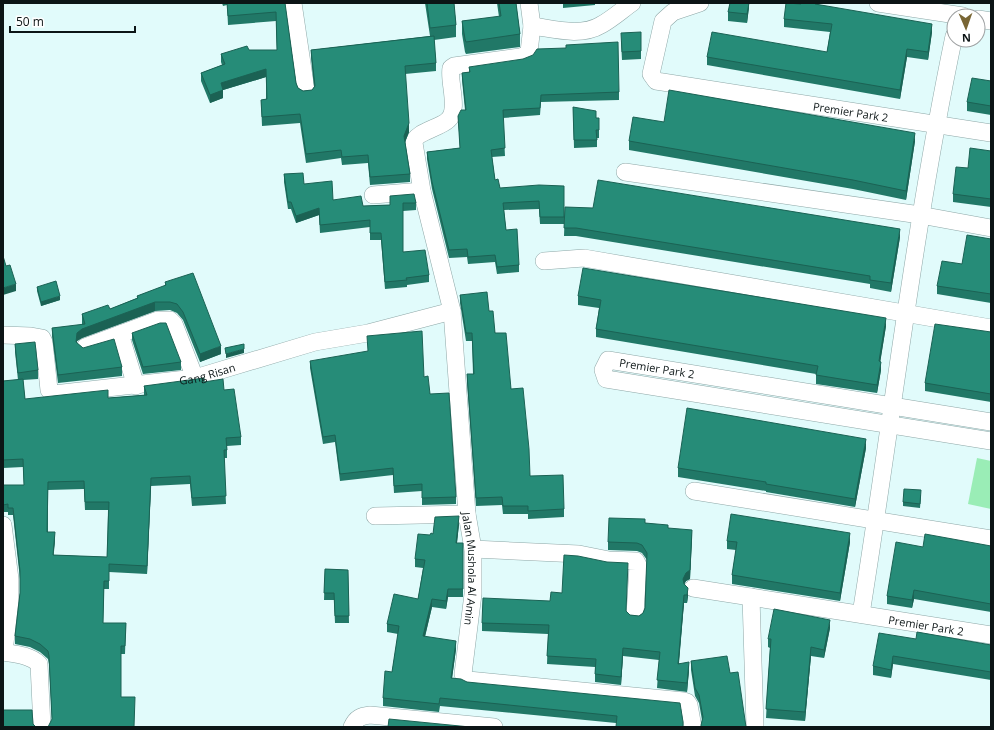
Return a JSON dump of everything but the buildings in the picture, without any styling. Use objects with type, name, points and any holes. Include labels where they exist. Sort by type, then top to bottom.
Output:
[{"type":"street","points":[[293,3],[306,90]]},
{"type":"street","points":[[529,3],[532,26],[574,31],[589,30],[600,26],[632,3]]},
{"type":"street","name":"Premier Park 2","points":[[700,3],[673,12],[663,20],[650,74],[656,81],[991,134]]},
{"type":"street","points":[[878,3],[946,14]]},
{"type":"street","name":"Jalan Mushola Al Amin","points":[[532,26],[530,48],[526,55],[454,66],[451,68],[453,92],[452,113],[449,119],[430,131],[419,134],[415,139],[422,191],[452,311],[467,514],[473,549],[473,594],[463,674],[468,680],[684,700],[689,705],[693,727]]},
{"type":"street","points":[[861,614],[894,406],[905,314],[920,215],[935,125],[951,48]]},
{"type":"street","points":[[625,172],[920,215],[991,228]]},
{"type":"street","points":[[373,195],[422,191]]},
{"type":"street","points":[[544,261],[584,258],[991,328]]},
{"type":"street","name":"Gang Risan","points":[[3,335],[42,338],[44,342],[49,390],[54,394],[136,386],[195,378],[314,342],[368,333],[452,311]]},
{"type":"street","points":[[85,347],[158,320],[170,320],[174,324],[195,378]]},
{"type":"street","points":[[120,334],[136,386]]},
{"type":"street","name":"Premier Park 2","points":[[991,422],[608,360],[603,370],[606,379],[991,441]]},
{"type":"street","points":[[694,491],[991,539]]},
{"type":"street","points":[[375,516],[467,514]]},
{"type":"street","points":[[3,525],[10,579],[10,600],[4,652],[29,657],[34,659],[39,664],[42,727]]},
{"type":"street","points":[[473,549],[579,554],[609,560],[636,562],[638,565],[635,615]]},
{"type":"street","name":"Premier Park 2","points":[[693,588],[991,635]]},
{"type":"street","points":[[751,597],[755,727]]},
{"type":"street","points":[[352,727],[355,721],[362,715],[494,727]]},
{"type":"green space","points":[[977,458],[991,461],[991,509],[968,504]]}]
